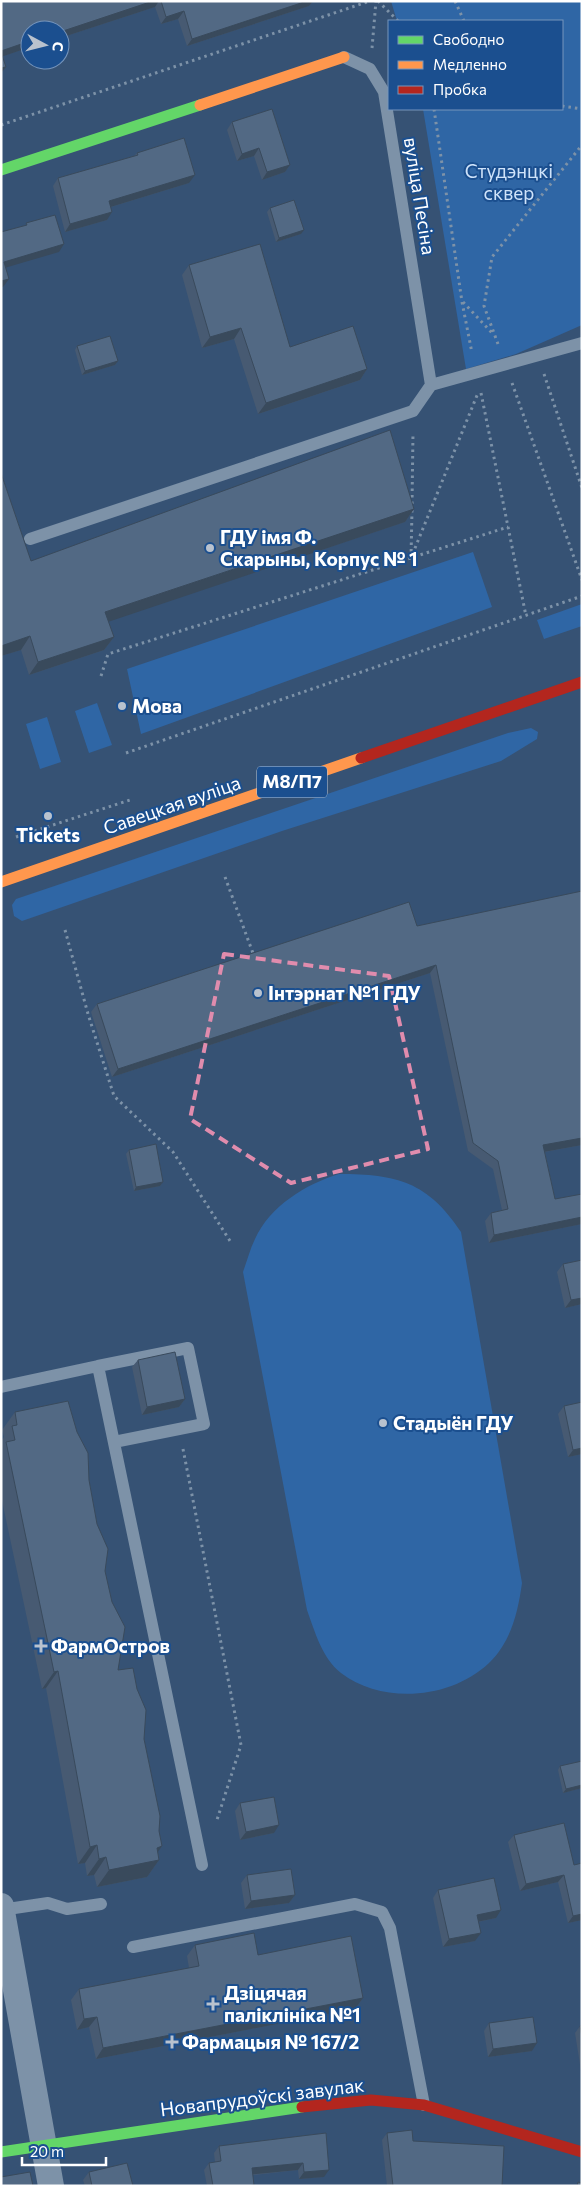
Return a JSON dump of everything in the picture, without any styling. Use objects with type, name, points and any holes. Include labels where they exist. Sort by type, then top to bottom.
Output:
[{"type":"street","name":"вуліца Песіна","points":[[1,170],[344,57]]},
{"type":"street","name":"Савецкая вуліца","points":[[1,882],[582,682]]},
{"type":"street","points":[[2,1908],[42,2144],[51,2186]]},
{"type":"street","name":"Новапрудоўскі завулак","points":[[1,2152],[42,2144],[326,2103],[371,2100],[424,2105],[582,2152]]},
{"type":"lane","name":"вуліца Песіна","points":[[344,57],[370,69],[384,92],[431,385]]},
{"type":"lane","points":[[30,539],[404,415],[413,411],[431,385],[582,343]]},
{"type":"lane","points":[[1,1387],[188,1348],[204,1424],[114,1442]]},
{"type":"lane","points":[[98,1366],[202,1865]]},
{"type":"lane","points":[[2,1908],[48,1903],[67,1909],[101,1904]]},
{"type":"lane","points":[[133,1947],[355,1904],[382,1912],[390,1928],[424,2105]]},
{"type":"path","points":[[1,125],[370,1]]},
{"type":"path","points":[[378,1],[397,20]]},
{"type":"path","points":[[455,1],[464,20]]},
{"type":"path","points":[[563,106],[582,109]]},
{"type":"path","points":[[462,302],[495,336]]},
{"type":"path","points":[[538,355],[582,488]]},
{"type":"path","points":[[101,676],[108,654],[508,527]]},
{"type":"path","points":[[126,753],[582,596]]},
{"type":"path","points":[[16,837],[133,799]]},
{"type":"path","points":[[225,877],[255,959]]},
{"type":"path","points":[[65,930],[88,1014],[114,1096],[173,1152],[232,1244]]},
{"type":"path","points":[[178,1429],[241,1745],[202,1865]]},
{"type":"highlighted area","points":[[224,954],[389,976],[428,1149],[291,1183],[190,1119]]},
{"type":"green space","name":"Студэнцкі сквер","points":[[391,1],[582,1],[582,325],[516,354],[466,369],[423,110],[563,110],[563,20],[397,20]]},
{"type":"green space","points":[[473,552],[492,607],[141,734],[127,669]]},
{"type":"green space","points":[[582,604],[582,626],[544,639],[537,620]]},
{"type":"green space","points":[[97,703],[112,745],[89,753],[75,711]]},
{"type":"green space","points":[[47,717],[61,762],[40,769],[26,724]]},
{"type":"green space","points":[[531,728],[538,732],[537,739],[501,761],[282,831],[22,921],[14,916],[12,905],[16,899],[508,733]]},
{"type":"green space","name":"Стадыён ГДУ","points":[[339,1174],[378,1176],[409,1184],[436,1202],[449,1215],[461,1232],[522,1583],[512,1626],[497,1655],[473,1675],[456,1684],[417,1694],[376,1690],[358,1683],[334,1667],[316,1636],[307,1610],[243,1272],[255,1239],[270,1216],[302,1190]]},
{"type":"building","points":[[1,1],[153,1],[70,29],[70,20],[20,20],[20,44],[1,51]]},
{"type":"building","points":[[161,1],[307,1],[192,39],[184,11],[166,17]]},
{"type":"building","points":[[1,52],[6,67],[1,68]]},
{"type":"building","points":[[272,109],[290,165],[267,172],[259,148],[242,154],[232,122]]},
{"type":"building","points":[[184,138],[195,175],[109,201],[112,212],[70,224],[58,178],[138,155],[137,153]]},
{"type":"building","points":[[294,200],[304,230],[279,238],[270,208]]},
{"type":"building","points":[[55,215],[64,244],[4,262],[9,279],[1,281],[1,232]]},
{"type":"building","points":[[260,244],[290,347],[353,326],[367,369],[266,403],[241,328],[210,337],[189,265]]},
{"type":"building","points":[[110,336],[118,361],[85,371],[77,346]]},
{"type":"building","name":"ГДУ імя Ф. Скарыны, Корпус № 1","points":[[390,430],[414,509],[105,612],[114,637],[38,662],[30,636],[1,646],[1,473],[31,561]]},
{"type":"building","points":[[582,891],[582,1138],[543,1145],[555,1199],[582,1194],[582,1217],[494,1235],[491,1213],[508,1209],[498,1161],[473,1143],[436,965],[118,1069],[97,1004],[409,902],[417,926]]},
{"type":"building","points":[[156,1144],[163,1182],[136,1187],[129,1150]]},
{"type":"building","points":[[582,1260],[582,1298],[571,1300],[563,1264]]},
{"type":"building","points":[[175,1352],[185,1399],[147,1407],[138,1360]]},
{"type":"building","points":[[68,1401],[77,1432],[88,1453],[89,1480],[97,1524],[108,1549],[105,1571],[112,1602],[125,1627],[118,1670],[133,1668],[137,1689],[146,1710],[144,1739],[160,1816],[159,1831],[162,1846],[157,1848],[159,1860],[109,1870],[106,1857],[99,1859],[97,1845],[90,1847],[58,1671],[54,1672],[6,1442],[15,1440],[12,1426],[17,1425],[15,1412]]},
{"type":"building","points":[[582,1402],[582,1448],[573,1450],[564,1406]]},
{"type":"building","points":[[582,1761],[582,1785],[566,1789],[560,1766]]},
{"type":"building","points":[[274,1797],[279,1825],[246,1832],[240,1803]]},
{"type":"building","points":[[564,1823],[574,1865],[582,1863],[582,1914],[573,1916],[564,1875],[526,1884],[514,1835]]},
{"type":"building","points":[[291,1869],[295,1895],[251,1901],[247,1875]]},
{"type":"building","points":[[494,1878],[501,1910],[477,1915],[481,1933],[449,1939],[438,1890]]},
{"type":"building","name":"Дзіцячая паліклініка №1","points":[[254,1933],[258,1955],[351,1936],[363,1998],[103,2048],[97,2017],[84,2019],[79,1989],[199,1966],[195,1945]]},
{"type":"building","points":[[533,2017],[537,2043],[493,2049],[489,2023]]},
{"type":"building","points":[[412,2130],[413,2141],[504,2146],[502,2186],[393,2186],[387,2133]]},
{"type":"building","points":[[326,2133],[329,2170],[304,2172],[303,2163],[252,2168],[254,2185],[213,2186],[209,2163],[221,2161],[219,2146]]},
{"type":"building","points":[[127,2163],[133,2186],[92,2186],[89,2172]]},
{"type":"building","points":[[30,2172],[33,2186],[1,2186],[1,2177]]},
{"type":"building","points":[[578,2182],[582,2183],[582,2186],[577,2186]]},
{"type":"traffic: fast","points":[[1,170],[200,105]]},
{"type":"traffic: fast","points":[[1,2152],[302,2107]]},
{"type":"traffic: slow","points":[[200,105],[344,57]]},
{"type":"traffic: slow","points":[[1,882],[361,758]]},
{"type":"traffic: jam","points":[[361,758],[582,682]]},
{"type":"traffic: jam","points":[[302,2107],[371,2100],[424,2105],[582,2152]]},
{"type":"place","name":"ГДУ імя Ф. Скарыны, Корпус № 1","points":[[210,548]]},
{"type":"place","name":"Мова","points":[[122,706]]},
{"type":"place","name":"Tickets","points":[[48,816]]},
{"type":"place","name":"Інтэрнат №1 ГДУ","points":[[258,993]]},
{"type":"place","name":"Стадыён ГДУ","points":[[383,1423]]},
{"type":"place","name":"ФармОстров","points":[[41,1646]]},
{"type":"place","name":"Дзіцячая паліклініка №1","points":[[213,2004]]},
{"type":"place","name":"Фармацыя № 167/2","points":[[172,2042]]}]
